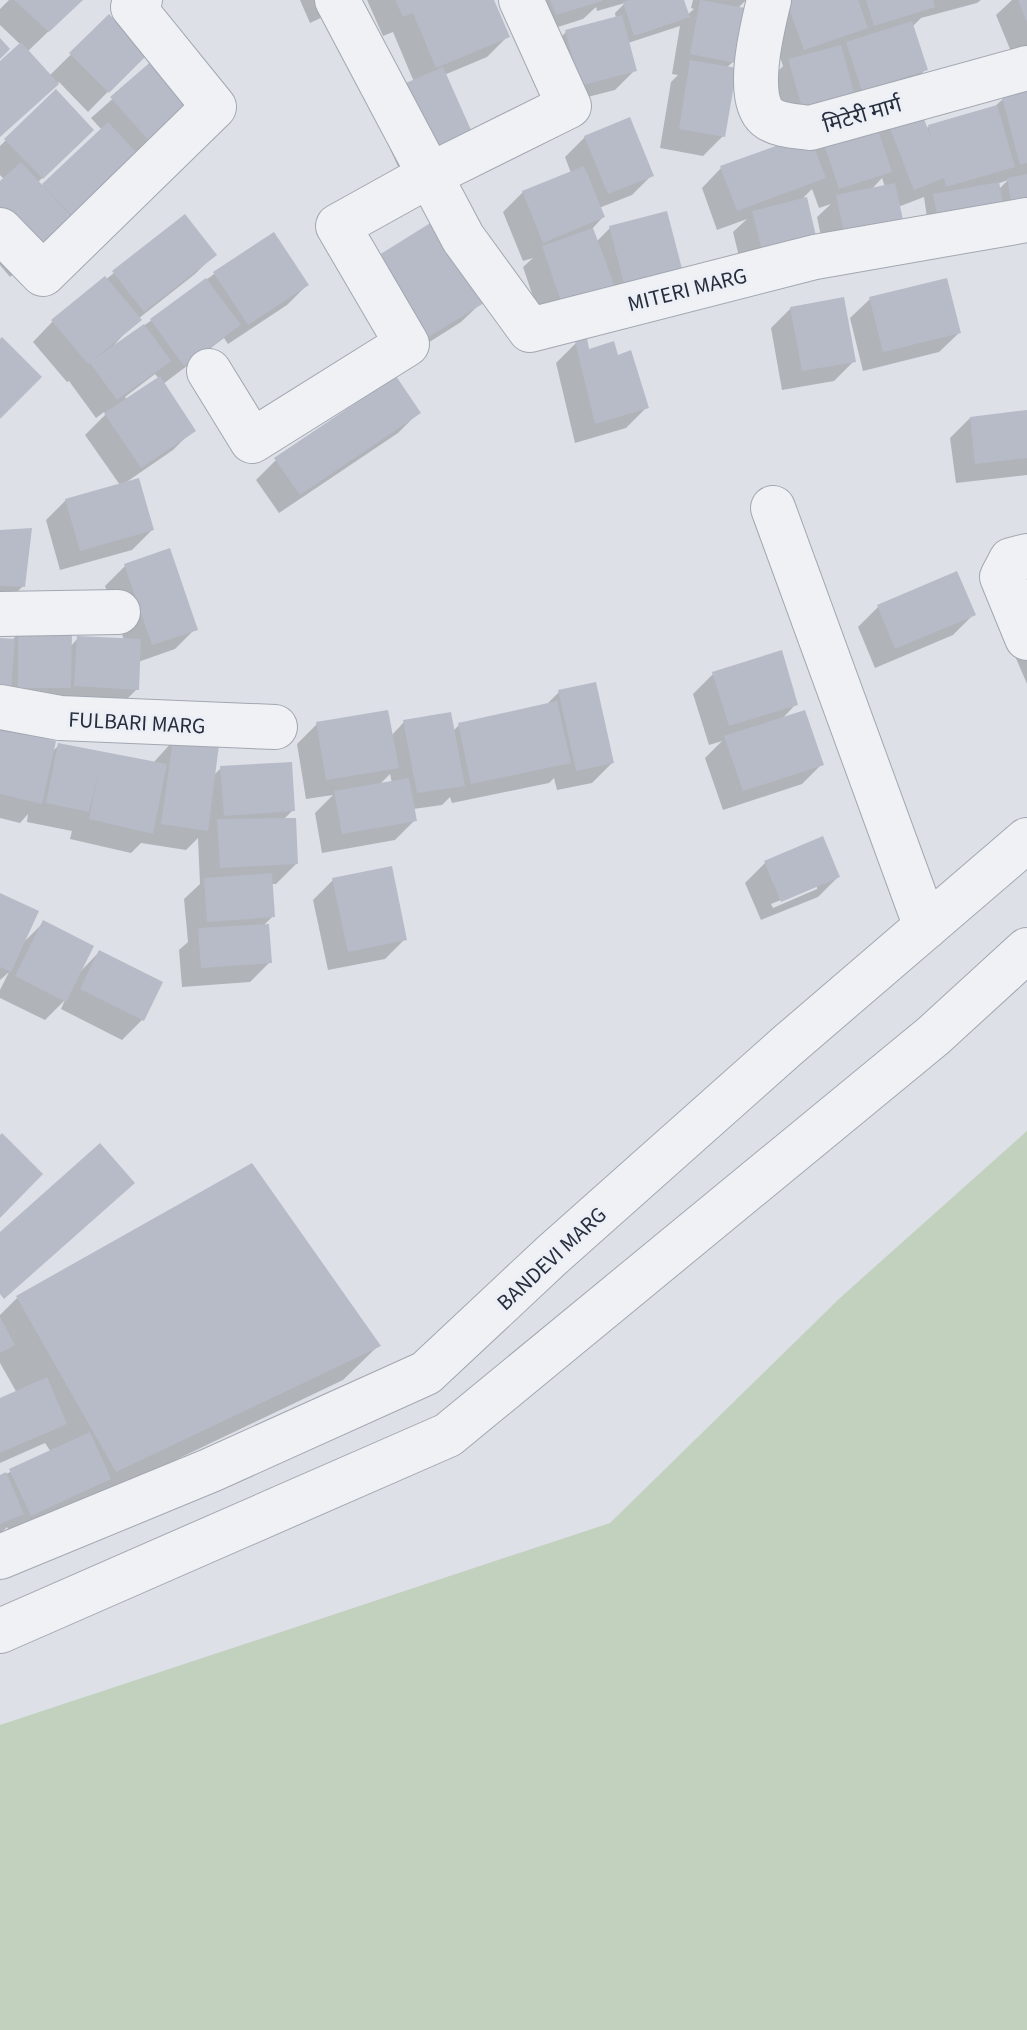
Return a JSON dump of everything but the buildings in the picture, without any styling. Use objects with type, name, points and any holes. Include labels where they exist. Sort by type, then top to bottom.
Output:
[{"type":"street","points":[[0,230],[43,274],[214,107],[133,7],[140,0]]},
{"type":"street","name":"MITERI MARG","points":[[337,0],[463,238],[530,330],[815,257],[1027,220]]},
{"type":"street","points":[[209,371],[252,441],[407,344],[338,226],[428,176],[569,106],[521,0]]},
{"type":"street","name":"मिटेरी मार्ग","points":[[769,0],[758,43],[758,101],[766,116],[782,124],[810,128],[1027,68]]},
{"type":"street","points":[[773,508],[926,927]]},
{"type":"street","points":[[1027,556],[1011,560],[1002,577],[1027,638]]},
{"type":"street","points":[[0,614],[118,612]]},
{"type":"street","name":"FULBARI MARG","points":[[0,707],[60,718],[275,727]]},
{"type":"street","name":"BANDEVI MARG","points":[[0,1557],[211,1470],[426,1373],[563,1245],[787,1046],[1027,840]]},
{"type":"street","points":[[0,1631],[448,1435],[933,1036],[1027,950]]},
{"type":"green space","points":[[1027,1131],[1027,2030],[0,2030],[0,1725],[610,1523],[841,1297]]}]
